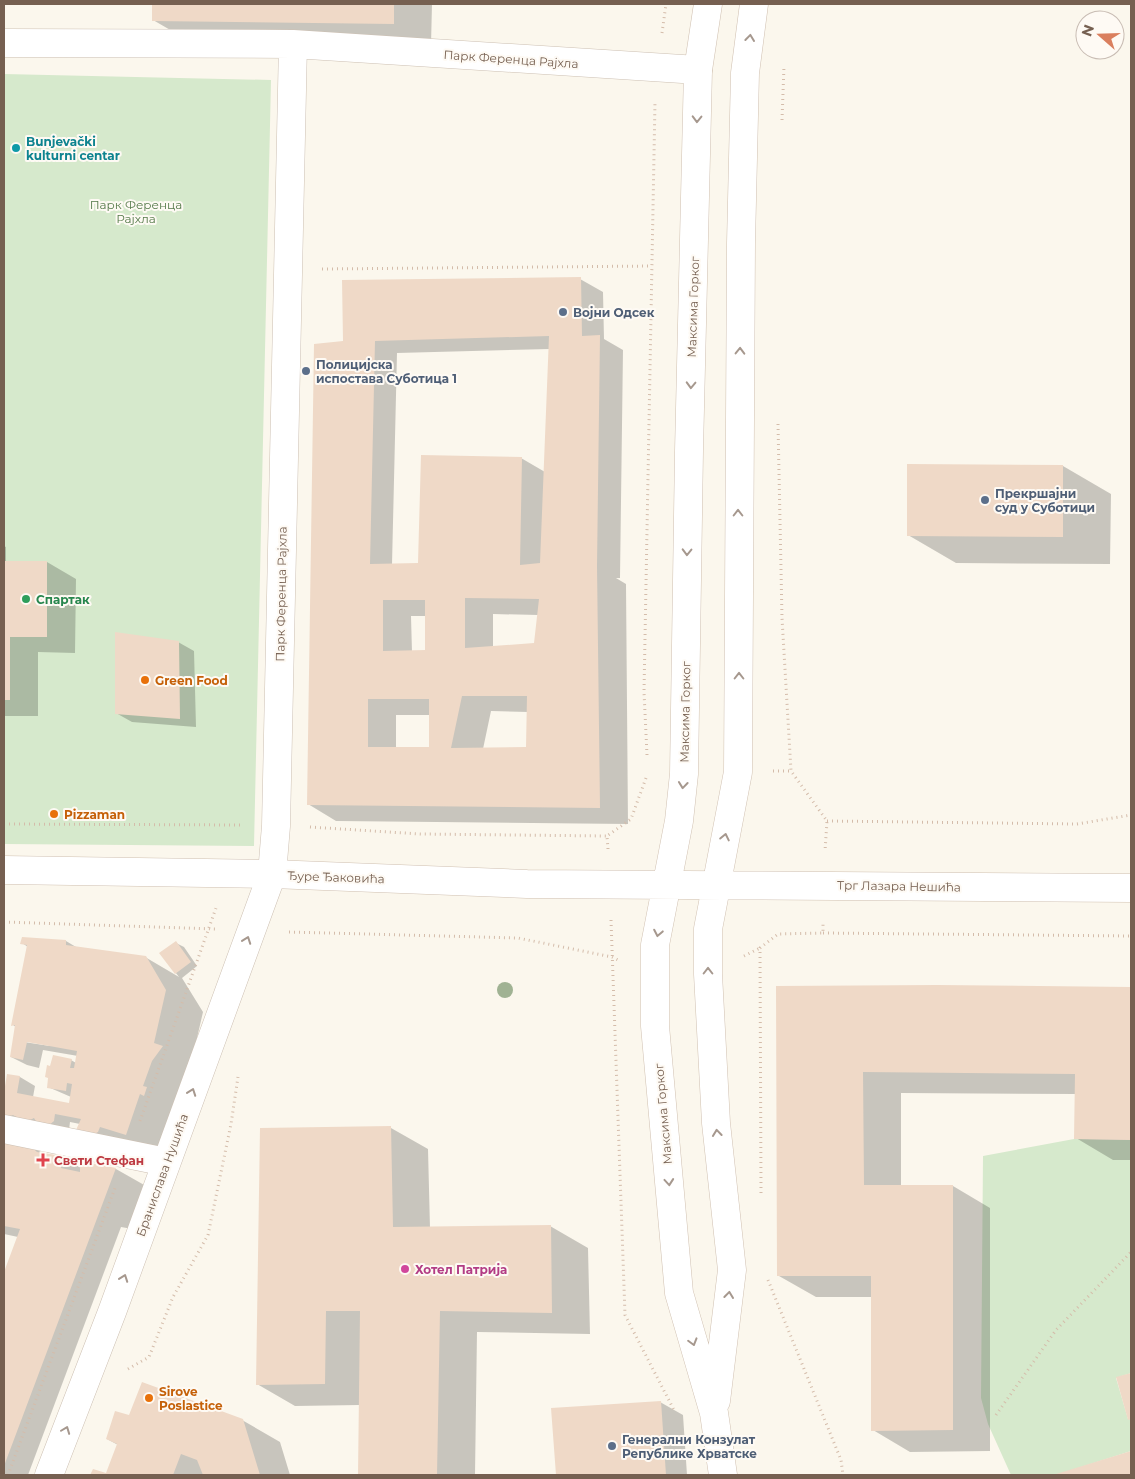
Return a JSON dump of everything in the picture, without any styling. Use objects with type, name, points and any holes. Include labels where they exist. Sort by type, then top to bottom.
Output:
[{"type":"main road","name":"Максима Горког","points":[[708,4],[698,70],[688,461],[684,774],[679,821],[655,945],[654,977],[655,1026],[679,1293],[714,1413],[723,1475]]},
{"type":"main road","name":"Максима Горког","points":[[714,1413],[732,1270],[716,1122],[708,974],[708,929],[738,772],[741,243],[746,72],[754,4]]},
{"type":"main road","name":"Парк Ференца Рајхла","points":[[4,42],[294,44],[698,70]]},
{"type":"main road","name":"Парк Ференца Рајхла","points":[[272,874],[276,826],[294,44]]},
{"type":"main road","name":"Ђуре Ђаковића","points":[[4,870],[272,874],[526,884],[667,885]]},
{"type":"main road","name":"Бранислава Нушића","points":[[49,1475],[272,874]]},
{"type":"main road","name":"Трг Лазара Нешића","points":[[667,885],[1131,888]]},
{"type":"main road","points":[[4,1129],[166,1162]]},
{"type":"path","points":[[782,126],[785,57]]},
{"type":"path","points":[[647,756],[644,692],[656,68]]},
{"type":"path","points":[[320,269],[652,266]]},
{"type":"path","points":[[778,422],[782,618],[791,771],[827,821],[823,886],[823,933]]},
{"type":"path","points":[[827,821],[1077,824],[1131,815]]},
{"type":"path","points":[[4,922],[518,938],[612,957],[625,1315],[678,1419]]},
{"type":"path","points":[[762,1196],[760,948],[778,934],[1131,936]]},
{"type":"path","points":[[124,1372],[149,1357],[173,1297],[208,1236],[231,1124],[238,1072]]},
{"type":"path","points":[[996,1415],[1056,1330],[1131,1252]]},
{"type":"path","points":[[766,1275],[841,1460],[843,1475]]},
{"type":"green space","name":"Парк Ференца Рајхла","points":[[4,74],[271,80],[254,846],[4,844]]},
{"type":"green space","points":[[1074,1139],[1131,1140],[1131,1373],[1116,1378],[1128,1419],[1131,1419],[1131,1451],[1056,1475],[1011,1475],[988,1424],[981,1398],[983,1156]]},
{"type":"building","points":[[152,4],[394,4],[394,24],[152,21]]},
{"type":"building","points":[[581,277],[582,336],[600,335],[597,566],[600,808],[307,805],[314,344],[343,341],[342,280]],"holes":[[[549,336],[540,563],[520,565],[522,457],[421,455],[418,563],[370,564],[375,341]],[[465,598],[539,599],[534,643],[465,648]],[[383,600],[425,600],[425,650],[383,651]],[[462,696],[527,696],[526,747],[451,748]],[[368,699],[429,699],[429,747],[368,747]]]},
{"type":"building","name":"Прекршајни суд у Суботици","points":[[907,464],[1063,465],[1063,537],[907,536]]},
{"type":"building","name":"Спартак","points":[[4,561],[47,561],[47,637],[10,637],[10,700],[4,700]]},
{"type":"building","points":[[115,632],[179,641],[180,719],[115,714]]},
{"type":"building","points":[[22,937],[66,940],[66,945],[146,956],[166,990],[154,1043],[163,1046],[152,1061],[143,1086],[147,1087],[144,1096],[140,1094],[126,1135],[100,1127],[98,1132],[92,1135],[76,1130],[81,1119],[55,1114],[54,1121],[48,1126],[37,1123],[34,1118],[28,1121],[13,1115],[4,1118],[4,1092],[7,1074],[20,1076],[17,1093],[69,1103],[72,1084],[67,1083],[66,1091],[47,1088],[48,1078],[45,1077],[47,1065],[50,1066],[53,1055],[72,1059],[70,1068],[74,1068],[77,1051],[27,1042],[23,1060],[10,1057],[15,1025],[11,1026],[27,945],[20,944]]},
{"type":"building","points":[[176,941],[191,962],[175,974],[159,953]]},
{"type":"building","points":[[776,986],[1131,987],[1131,1140],[1074,1139],[1075,1074],[863,1072],[864,1185],[953,1185],[953,1430],[871,1431],[871,1276],[777,1276]]},
{"type":"building","name":"Хотел Патрија","points":[[391,1126],[393,1227],[551,1225],[552,1313],[440,1311],[437,1475],[358,1475],[360,1311],[326,1311],[325,1384],[256,1385],[260,1128]]},
{"type":"building","points":[[4,1143],[28,1143],[37,1152],[63,1156],[61,1168],[80,1172],[80,1161],[116,1168],[4,1466],[4,1272],[20,1229],[4,1226]]},
{"type":"building","points":[[1131,1373],[1131,1419],[1128,1420],[1116,1377]]},
{"type":"building","points":[[142,1382],[243,1419],[260,1475],[203,1475],[197,1460],[181,1454],[173,1475],[90,1475],[93,1469],[106,1473],[117,1444],[106,1439],[115,1411],[129,1415]]},
{"type":"building","points":[[661,1401],[666,1475],[556,1475],[551,1408]]},
{"type":"building","points":[[1131,1451],[1131,1475],[1053,1475]]},
{"type":"place","name":"Bunjevački kulturni centar","points":[[16,148]]},
{"type":"place","name":"Војни Одсек","points":[[563,312]]},
{"type":"place","name":"Полицијска испостава Суботица 1","points":[[306,371]]},
{"type":"place","name":"Прекршајни суд у Суботици","points":[[985,500]]},
{"type":"place","name":"Спартак","points":[[26,599]]},
{"type":"place","name":"Green Food","points":[[145,680]]},
{"type":"place","name":"Pizzaman","points":[[54,814]]},
{"type":"place","name":"Свети Стефан","points":[[43,1160]]},
{"type":"place","name":"Хотел Патрија","points":[[405,1269]]},
{"type":"place","name":"Sirove Poslastice","points":[[149,1398]]},
{"type":"place","name":"Генерални Конзулат Републике Хрватске","points":[[612,1446]]}]
